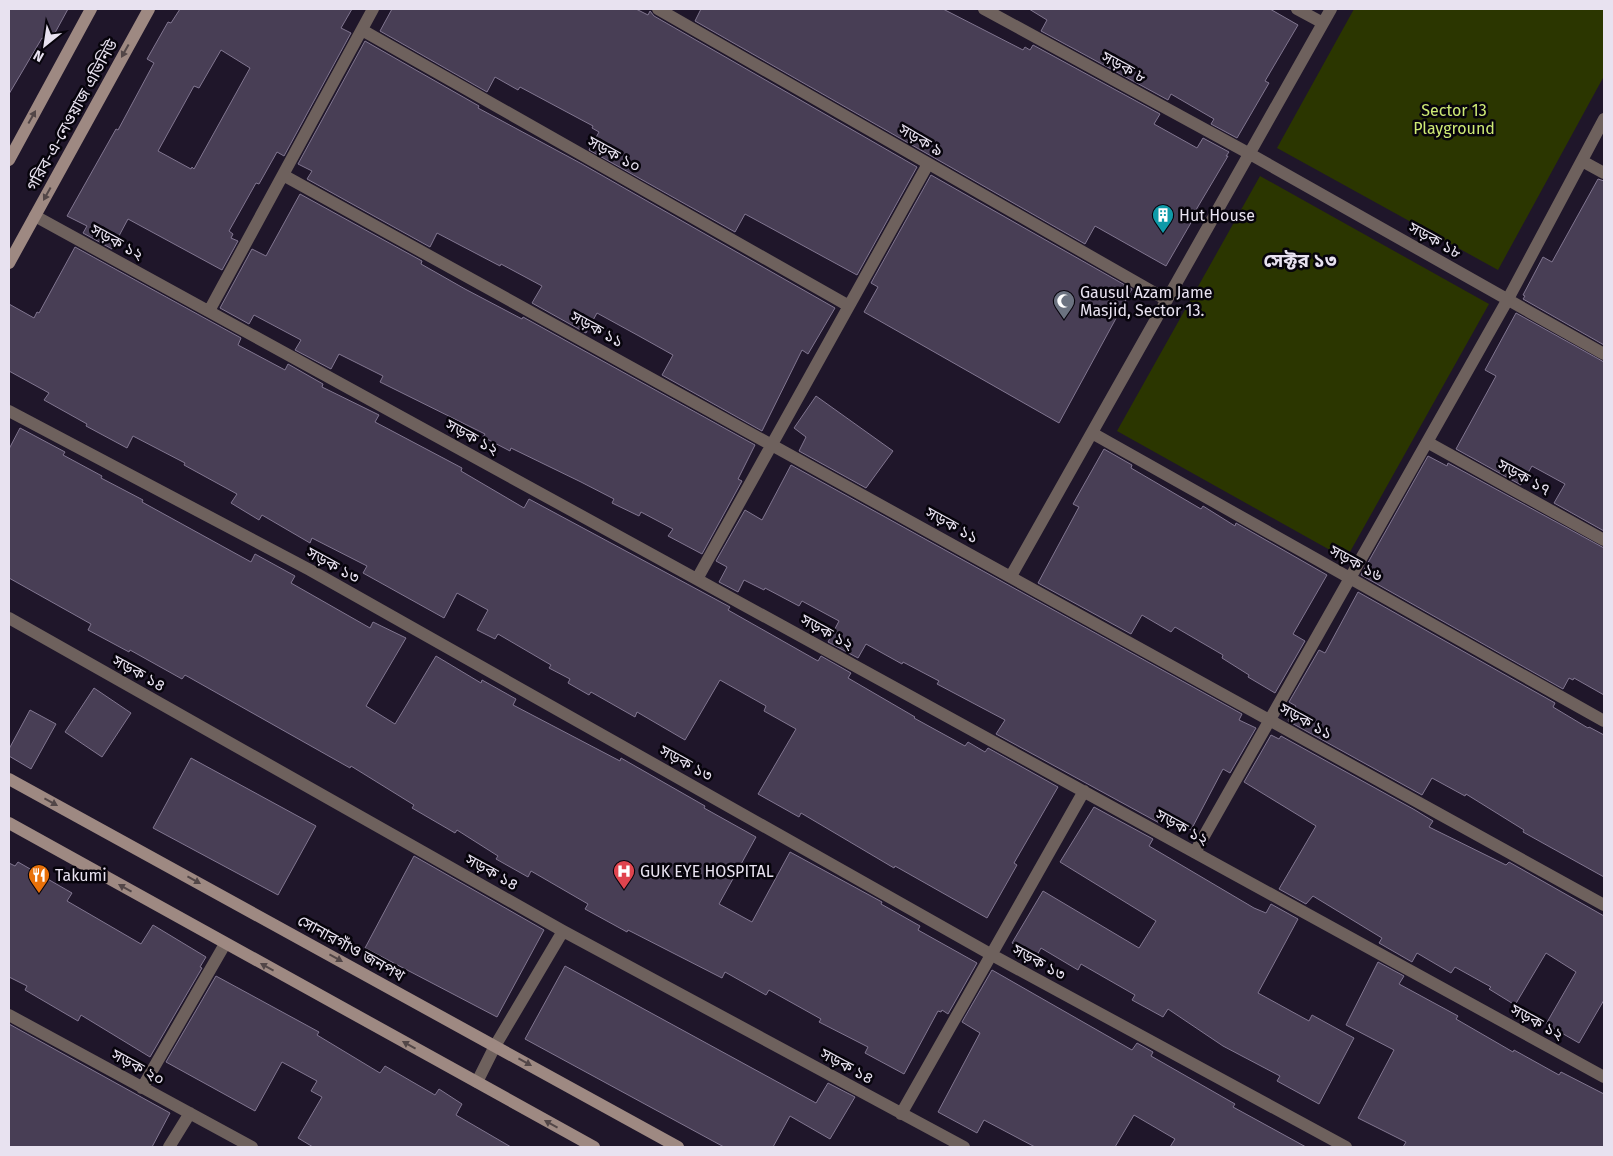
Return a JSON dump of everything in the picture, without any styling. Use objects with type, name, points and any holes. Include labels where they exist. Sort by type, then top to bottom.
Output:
[{"type":"main road","name":"গরিব-এ-নেওয়াজ এভিনিউ","points":[[9,160],[91,9]]},
{"type":"main road","name":"গরিব-এ-নেওয়াজ এভিনিউ","points":[[9,263],[149,9]]},
{"type":"main road","name":"সোনারগাঁও জনপথ","points":[[9,779],[678,1147]]},
{"type":"main road","points":[[9,823],[594,1147]]},
{"type":"street","points":[[209,311],[373,9]]},
{"type":"street","name":"সড়ক ৯","points":[[658,9],[1167,300]]},
{"type":"street","name":"সড়ক ৮","points":[[984,9],[1250,154]]},
{"type":"street","points":[[1297,9],[1323,23]]},
{"type":"street","points":[[1011,576],[1331,9]]},
{"type":"street","name":"সড়ক ১০","points":[[362,30],[850,306]]},
{"type":"street","points":[[1195,852],[1508,299],[1604,119]]},
{"type":"street","name":"সড়ক ১৮","points":[[1250,154],[1604,354]]},
{"type":"street","points":[[1582,161],[1604,173]]},
{"type":"street","points":[[697,579],[928,164]]},
{"type":"street","name":"সড়ক ১১","points":[[283,175],[1604,905]]},
{"type":"street","name":"সড়ক ১২","points":[[35,216],[1604,1077]]},
{"type":"street","name":"সড়ক ১৩","points":[[9,411],[310,570],[992,955],[1346,1147]]},
{"type":"street","name":"সড়ক ১৬","points":[[1092,433],[1604,721]]},
{"type":"street","name":"সড়ক ১৭","points":[[1427,442],[1604,540]]},
{"type":"street","name":"সড়ক ১৪","points":[[9,618],[564,931],[964,1147]]},
{"type":"street","points":[[901,1114],[1084,792]]},
{"type":"street","points":[[477,1082],[495,1046],[564,931]]},
{"type":"street","points":[[142,1088],[225,944]]},
{"type":"street","name":"সড়ক ২০","points":[[9,1015],[252,1147]]},
{"type":"street","points":[[169,1147],[190,1114]]},
{"type":"green space","name":"Sector 13 Playground","points":[[1354,9],[1604,9],[1604,76],[1498,270],[1277,148]]},
{"type":"green space","points":[[1260,176],[1489,304],[1346,559],[1117,431]]},
{"type":"building","points":[[9,9],[68,9],[50,42],[42,38],[9,94]]},
{"type":"building","points":[[180,9],[352,9],[341,28],[351,33],[284,156],[277,152],[259,184],[256,183],[229,231],[233,234],[231,238],[238,241],[222,270],[128,219],[112,249],[83,233],[87,226],[67,216],[116,129],[118,130],[154,63],[147,59],[168,22],[171,23]],"holes":[[[221,50],[250,68],[194,169],[158,151],[194,86],[199,88]]]},
{"type":"building","points":[[392,9],[636,9],[648,15],[650,11],[654,16],[917,167],[857,275],[745,214],[735,232],[589,150],[599,132],[592,128],[593,126],[520,87],[518,90],[495,77],[487,92],[380,31]]},
{"type":"building","points":[[701,9],[943,9],[1023,50],[1025,47],[1030,50],[1033,45],[1160,114],[1154,124],[1197,148],[1203,138],[1229,152],[1226,156],[1228,156],[1190,220],[1192,221],[1166,266],[1095,226],[1085,244],[695,21]]},
{"type":"building","points":[[1029,9],[1270,9],[1298,25],[1265,81],[1269,83],[1237,138],[1211,124],[1214,119],[1171,94],[1168,100],[1041,31],[1047,20]]},
{"type":"building","points":[[365,41],[479,106],[478,108],[582,164],[835,308],[808,354],[802,350],[762,431],[662,375],[673,355],[639,336],[597,313],[586,333],[532,303],[542,286],[437,233],[430,247],[307,179],[312,171],[298,164]]},
{"type":"building","points":[[931,175],[1132,289],[1059,423],[864,312],[878,287],[871,283]]},
{"type":"building","points":[[1598,179],[1604,181],[1604,345],[1523,299],[1525,296],[1523,295],[1543,257],[1552,262]]},
{"type":"building","points":[[300,194],[422,261],[421,264],[465,289],[522,319],[523,317],[755,445],[738,479],[742,481],[702,554],[668,536],[673,529],[641,512],[639,516],[612,503],[614,499],[581,482],[511,448],[510,451],[483,437],[485,434],[380,382],[383,376],[339,354],[331,369],[295,350],[301,340],[254,315],[249,324],[220,308],[252,249],[266,256]]},
{"type":"building","points":[[75,247],[241,338],[238,345],[285,370],[288,364],[323,384],[322,387],[379,415],[375,422],[462,468],[461,471],[524,508],[529,499],[730,607],[728,610],[818,661],[821,656],[851,673],[848,678],[965,746],[968,742],[985,752],[988,748],[1058,787],[1014,863],[1017,865],[987,918],[895,866],[894,868],[801,813],[799,817],[758,794],[796,729],[764,711],[766,706],[720,680],[685,740],[637,712],[635,717],[591,692],[589,695],[568,683],[570,679],[549,668],[551,665],[498,634],[495,639],[477,630],[488,610],[457,593],[444,618],[363,573],[367,566],[312,538],[310,543],[262,515],[259,520],[231,503],[237,494],[184,465],[185,463],[133,436],[127,448],[44,400],[49,393],[9,371],[9,304],[34,318],[37,312],[39,313]]},
{"type":"building","points":[[1516,313],[1604,362],[1604,531],[1554,503],[1565,484],[1532,466],[1521,485],[1456,449],[1496,376],[1485,370]]},
{"type":"building","points":[[816,396],[893,451],[866,488],[799,451],[806,437],[794,428]]},
{"type":"building","points":[[20,428],[65,452],[63,455],[143,500],[142,502],[251,562],[255,554],[295,576],[291,583],[370,628],[373,622],[406,638],[366,706],[395,724],[436,656],[481,683],[482,680],[516,699],[513,705],[620,761],[621,758],[756,837],[719,904],[752,922],[790,852],[882,902],[881,904],[920,926],[918,930],[977,963],[948,1014],[942,1010],[941,1012],[938,1011],[904,1074],[865,1053],[868,1047],[819,1022],[821,1019],[769,990],[766,995],[725,972],[722,978],[628,930],[627,932],[585,909],[588,904],[531,871],[528,877],[496,859],[498,856],[457,830],[455,833],[412,808],[414,805],[351,766],[350,768],[185,675],[182,679],[130,650],[129,652],[88,630],[91,624],[9,578],[9,449]]},
{"type":"building","points":[[1104,449],[1132,465],[1131,468],[1201,509],[1203,506],[1235,526],[1236,523],[1327,575],[1293,634],[1305,641],[1275,693],[1248,677],[1249,675],[1222,658],[1223,655],[1175,627],[1171,632],[1142,615],[1131,634],[1038,583],[1079,507],[1073,504]]},
{"type":"building","points":[[1428,456],[1447,466],[1448,463],[1604,548],[1604,695],[1574,678],[1573,680],[1569,678],[1563,689],[1361,575]]},
{"type":"building","points":[[791,465],[1242,714],[1239,720],[1256,728],[1230,773],[1223,769],[1191,830],[1165,816],[1161,824],[996,734],[1005,720],[937,684],[939,681],[903,662],[902,664],[866,644],[858,658],[828,642],[839,621],[802,601],[799,606],[765,588],[764,590],[744,580],[738,592],[719,582],[727,567],[716,561],[745,510],[762,520]]},
{"type":"building","points":[[1358,592],[1555,703],[1553,707],[1588,728],[1604,735],[1604,877],[1523,832],[1524,830],[1466,794],[1465,796],[1432,778],[1422,795],[1288,721],[1296,706],[1289,702],[1319,650],[1325,653]]},
{"type":"building","points":[[94,688],[131,713],[102,757],[65,732]]},
{"type":"building","points":[[30,710],[56,724],[31,769],[9,756],[9,749]]},
{"type":"building","points":[[1271,735],[1279,739],[1281,736],[1415,810],[1433,821],[1429,827],[1506,865],[1509,862],[1604,916],[1604,1000],[1579,1043],[1546,1024],[1576,972],[1546,953],[1515,1005],[1489,989],[1491,987],[1455,967],[1451,973],[1417,953],[1412,962],[1379,943],[1382,938],[1313,896],[1306,904],[1279,889],[1316,826],[1244,782]]},
{"type":"building","points":[[191,758],[316,826],[278,895],[153,828]]},
{"type":"building","points":[[1094,807],[1153,839],[1149,846],[1254,908],[1266,913],[1271,904],[1298,919],[1258,993],[1309,1021],[1312,1015],[1354,1038],[1319,1104],[1277,1081],[1280,1076],[1223,1046],[1168,1009],[1163,1017],[1132,1000],[1135,995],[1081,964],[1078,970],[1041,948],[1036,957],[1012,943],[1043,891],[1139,948],[1156,921],[1060,862]]},
{"type":"building","points":[[414,856],[544,930],[497,1017],[365,948]]},
{"type":"building","points":[[18,862],[72,893],[67,901],[141,944],[153,925],[206,957],[200,967],[202,968],[150,1057],[81,1015],[78,1021],[25,990],[27,986],[9,977],[9,863],[15,866]]},
{"type":"building","points":[[1378,962],[1404,976],[1399,984],[1458,1016],[1456,1019],[1513,1052],[1514,1050],[1559,1075],[1561,1072],[1604,1094],[1604,1147],[1403,1147],[1406,1142],[1358,1118],[1394,1050],[1346,1025]]},
{"type":"building","points":[[565,966],[816,1103],[828,1083],[855,1097],[830,1139],[790,1116],[773,1147],[724,1147],[525,1039]]},
{"type":"building","points":[[992,970],[1132,1050],[1137,1043],[1153,1052],[1151,1056],[1235,1104],[1233,1107],[1306,1147],[1170,1147],[1175,1139],[1134,1115],[1115,1147],[1035,1147],[984,1120],[977,1133],[938,1112],[980,1033],[962,1022]]},
{"type":"building","points":[[216,976],[319,1032],[317,1035],[380,1073],[385,1066],[435,1095],[439,1089],[462,1104],[456,1115],[511,1147],[313,1147],[298,1138],[322,1097],[311,1091],[317,1081],[282,1062],[255,1111],[166,1062]]},
{"type":"building","points":[[9,1024],[170,1113],[152,1147],[9,1147]]},
{"type":"place","name":"Hut House","points":[[1163,234]]},
{"type":"place","name":"Gausul Azam Jame Masjid, Sector 13.","points":[[1064,320]]},
{"type":"place","name":"GUK EYE HOSPITAL","points":[[624,890]]},
{"type":"place","name":"Takumi","points":[[39,894]]},
{"type":"district","name":"সেক্টর ১৩","points":[[1300,260]]}]
